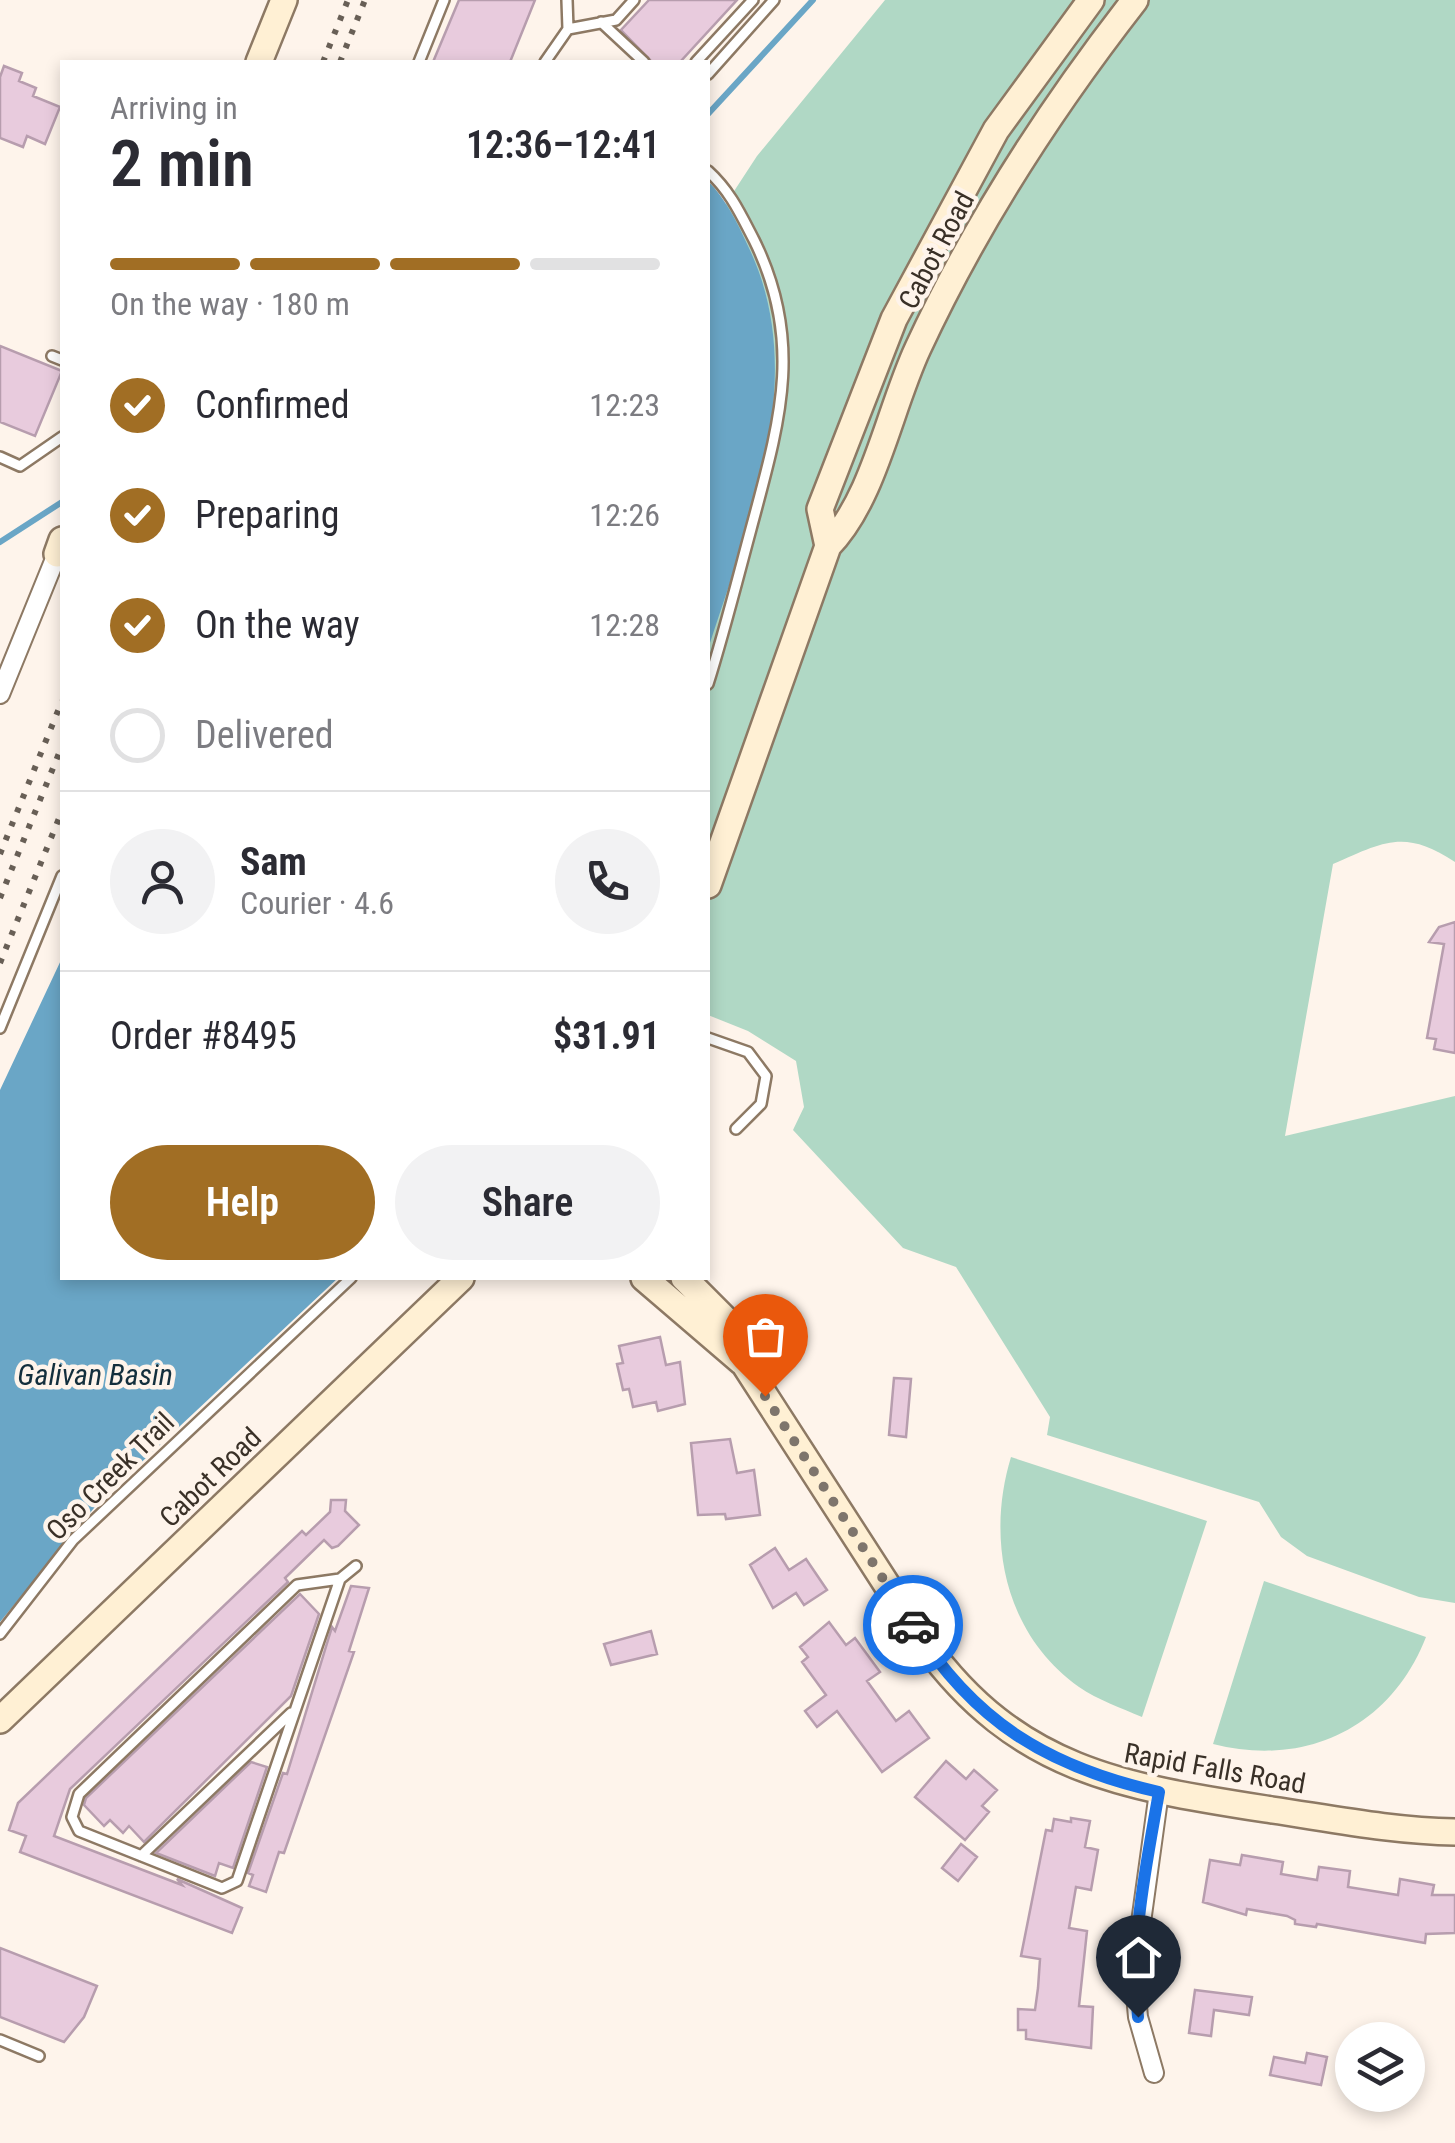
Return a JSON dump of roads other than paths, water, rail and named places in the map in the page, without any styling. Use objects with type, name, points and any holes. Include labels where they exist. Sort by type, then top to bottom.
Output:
[{"type":"main road","points":[[260,60],[284,0]]},
{"type":"main road","name":"Cabot Road","points":[[828,546],[820,509],[894,319],[996,130],[1090,0]]},
{"type":"main road","name":"Cabot Road","points":[[710,879],[828,546],[852,522],[917,350],[964,256],[1026,150],[1135,0]]},
{"type":"main road","name":"Cabot Road","points":[[0,1720],[459,1280]]},
{"type":"main road","name":"Rapid Falls Road","points":[[646,1280],[745,1365]]},
{"type":"main road","name":"Rapid Falls Road","points":[[686,1280],[728,1322],[745,1365],[953,1683],[1034,1749],[1090,1774],[1159,1792],[1403,1829],[1455,1832]]},
{"type":"street","points":[[0,694],[8,651],[60,547]]},
{"type":"street","points":[[1154,2072],[1138,2017],[1134,1973],[1137,1922],[1159,1792]]},
{"type":"lane","points":[[419,60],[444,0]]},
{"type":"lane","points":[[546,60],[568,29],[567,0]]},
{"type":"lane","points":[[568,29],[616,20],[634,0]]},
{"type":"lane","points":[[698,60],[753,0]]},
{"type":"lane","points":[[710,72],[774,0]]},
{"type":"lane","points":[[601,22],[642,60]]},
{"type":"lane","points":[[710,172],[728,190],[771,274],[783,331],[784,372],[778,434],[710,677]]},
{"type":"lane","points":[[0,457],[20,466],[60,438]]},
{"type":"lane","points":[[0,1028],[60,881]]},
{"type":"lane","points":[[710,1039],[748,1052],[766,1076],[761,1104],[736,1129]]},
{"type":"lane","name":"Oso Creek Trail","points":[[0,1634],[73,1540],[349,1280]]},
{"type":"lane","points":[[340,1579],[237,1880],[222,1888],[78,1832],[72,1817],[79,1794],[297,1586],[340,1579],[356,1566]]},
{"type":"lane","points":[[141,1856],[296,1709]]},
{"type":"lane","points":[[0,2040],[40,2056]]},
{"type":"water","points":[[710,184],[726,204],[748,246],[766,295],[774,346],[774,397],[767,449],[710,643]]},
{"type":"water","name":"Galivan Basin","points":[[60,962],[60,1280],[336,1280],[99,1502],[0,1622],[0,1090]]},
{"type":"waterway","points":[[710,112],[813,0]]},
{"type":"waterway","points":[[0,542],[60,503]]},
{"type":"railway","points":[[324,60],[348,0]]},
{"type":"railway","points":[[341,60],[365,0]]},
{"type":"railway","points":[[0,854],[60,706]]},
{"type":"railway","points":[[0,898],[60,751]]},
{"type":"railway","points":[[0,963],[60,816]]}]
